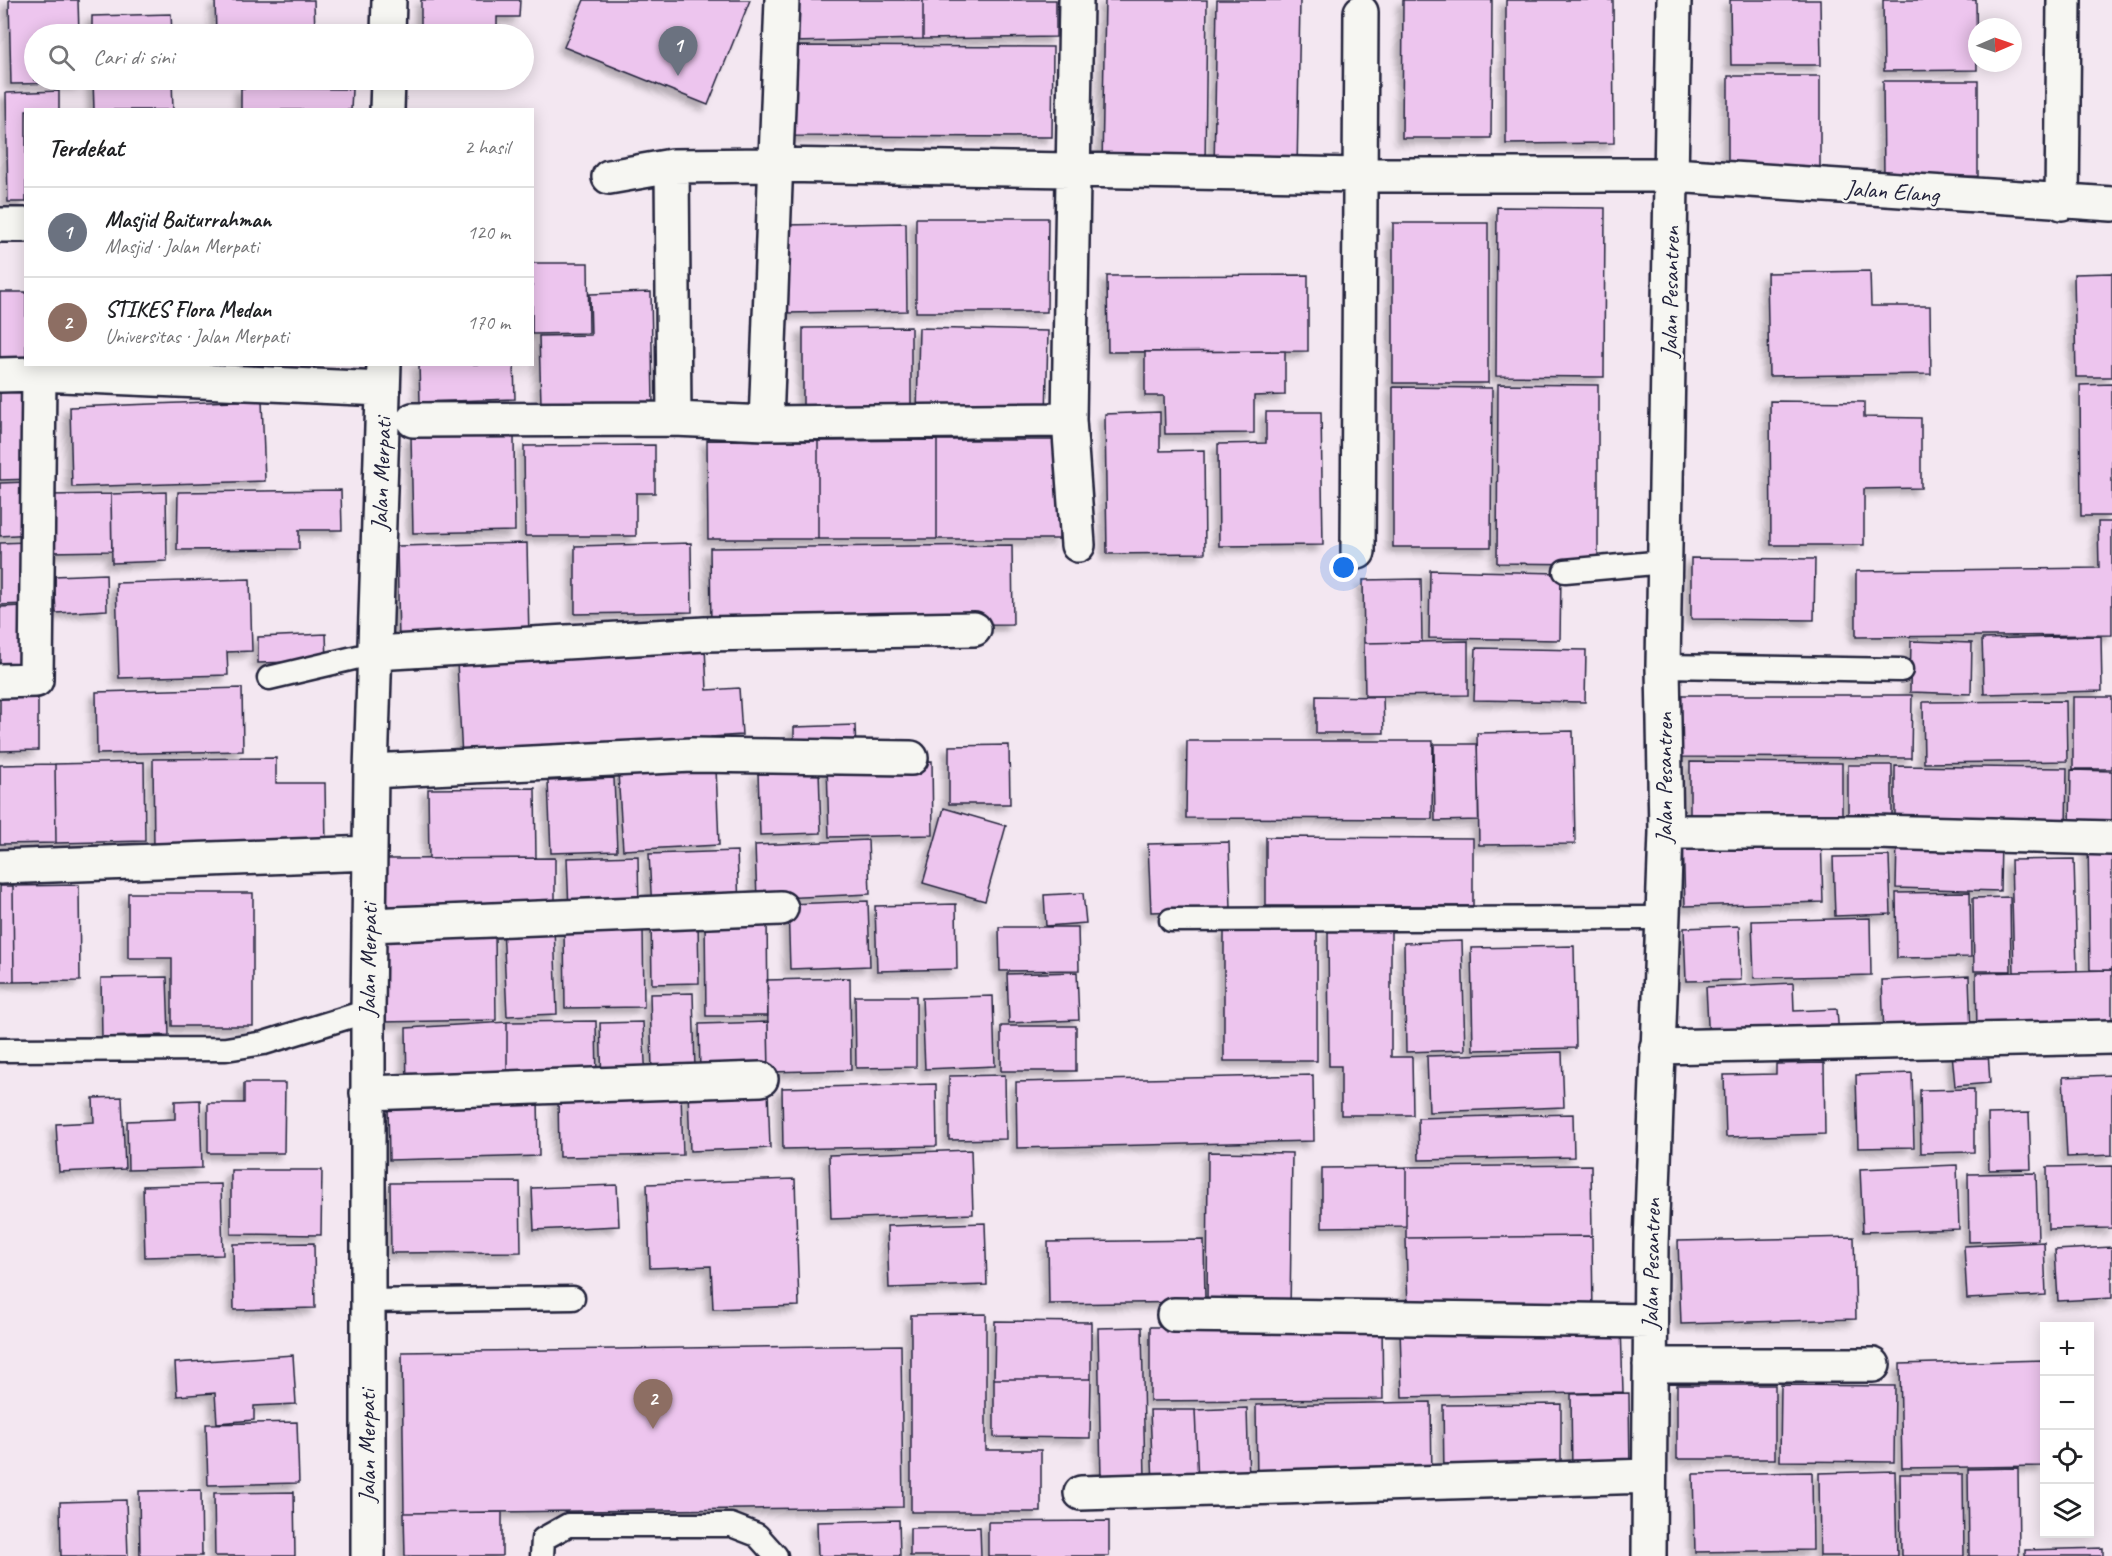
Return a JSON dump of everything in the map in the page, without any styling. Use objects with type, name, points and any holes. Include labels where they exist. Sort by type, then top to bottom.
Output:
[{"type":"street","points":[[388,24],[389,0]]},
{"type":"street","points":[[766,423],[782,0]]},
{"type":"street","points":[[1076,0],[1071,171],[1069,420],[1078,545]]},
{"type":"street","name":"Jalan Pesantren","points":[[1649,1556],[1650,1321],[1660,918],[1666,832],[1663,666],[1673,175],[1674,0]]},
{"type":"street","points":[[2062,203],[2064,0]]},
{"type":"street","points":[[1358,552],[1362,175],[1361,12]]},
{"type":"street","points":[[387,108],[388,90]]},
{"type":"street","name":"Jalan Elang","points":[[609,177],[672,166],[774,165],[1362,175],[1673,175],[2062,203],[2112,204]]},
{"type":"street","points":[[672,166],[674,419]]},
{"type":"street","points":[[0,225],[24,225]]},
{"type":"street","points":[[0,681],[36,680],[39,374]]},
{"type":"street","points":[[0,375],[383,377]]},
{"type":"street","name":"Jalan Merpati","points":[[368,1556],[366,1301],[369,925],[371,771],[383,377]]},
{"type":"street","points":[[413,420],[674,419],[766,423],[1069,420]]},
{"type":"street","points":[[375,653],[705,634],[974,629]]},
{"type":"street","points":[[371,771],[692,755],[911,758]]},
{"type":"street","points":[[1666,832],[1874,832],[2112,838]]},
{"type":"street","points":[[0,867],[370,853]]},
{"type":"street","points":[[369,925],[781,908]]},
{"type":"street","points":[[1657,1047],[2112,1037]]},
{"type":"street","points":[[367,1093],[761,1079]]},
{"type":"street","points":[[1174,1315],[1650,1321]]},
{"type":"street","points":[[1650,1365],[1873,1365]]},
{"type":"street","points":[[1081,1493],[1649,1476]]},
{"type":"lane","points":[[1565,571],[1665,562]]},
{"type":"lane","points":[[268,678],[375,653]]},
{"type":"lane","points":[[1663,666],[1901,670]]},
{"type":"lane","points":[[1171,920],[1660,918]]},
{"type":"lane","points":[[0,1050],[226,1049],[264,1043],[368,1011]]},
{"type":"lane","points":[[366,1301],[573,1298]]},
{"type":"lane","points":[[542,1556],[543,1539],[568,1525],[731,1525],[757,1535],[776,1556]]},
{"type":"building","points":[[9,0],[78,0],[79,24],[24,24],[24,84],[11,84]]},
{"type":"building","points":[[215,0],[314,0],[315,24],[216,24]]},
{"type":"building","points":[[421,0],[520,0],[519,17],[497,17],[497,24],[421,24]]},
{"type":"building","points":[[584,0],[750,0],[708,105],[564,47]]},
{"type":"building","points":[[792,0],[923,0],[923,39],[793,42]]},
{"type":"building","points":[[923,0],[1056,0],[1056,37],[923,39]]},
{"type":"building","points":[[1105,0],[1207,0],[1205,167],[1102,165]]},
{"type":"building","points":[[1217,0],[1300,0],[1297,171],[1214,169]]},
{"type":"building","points":[[1403,0],[1492,0],[1491,138],[1402,138]]},
{"type":"building","points":[[1506,0],[1613,0],[1614,143],[1506,144]]},
{"type":"building","points":[[1730,0],[1820,0],[1821,65],[1731,65]]},
{"type":"building","points":[[1883,0],[1976,0],[1976,18],[1968,18],[1968,70],[1884,71]]},
{"type":"building","points":[[171,14],[172,24],[92,24],[92,16]]},
{"type":"building","points":[[793,46],[1053,47],[1052,137],[792,136]]},
{"type":"building","points":[[1728,76],[1820,76],[1820,175],[1728,174]]},
{"type":"building","points":[[1883,81],[1978,81],[1978,176],[1884,177]]},
{"type":"building","points":[[93,90],[172,90],[173,108],[94,108]]},
{"type":"building","points":[[241,90],[352,90],[351,108],[241,108]]},
{"type":"building","points":[[59,91],[59,108],[24,108],[24,202],[8,202],[6,93]]},
{"type":"building","points":[[1497,207],[1605,208],[1604,377],[1496,376]]},
{"type":"building","points":[[916,218],[1048,218],[1047,312],[916,312]]},
{"type":"building","points":[[906,223],[907,311],[786,313],[784,225]]},
{"type":"building","points":[[1393,223],[1488,223],[1488,383],[1393,383]]},
{"type":"building","points":[[534,263],[588,263],[589,333],[534,334]]},
{"type":"building","points":[[1870,271],[1871,306],[1930,306],[1931,374],[1769,376],[1767,273]]},
{"type":"building","points":[[2112,273],[2112,377],[2076,377],[2074,274]]},
{"type":"building","points":[[1308,275],[1308,351],[1108,352],[1107,276]]},
{"type":"building","points":[[0,292],[24,292],[24,363],[0,363]]},
{"type":"building","points":[[651,292],[653,402],[541,404],[539,336],[591,335],[590,294]]},
{"type":"building","points":[[911,327],[911,406],[803,407],[803,328]]},
{"type":"building","points":[[919,328],[1048,331],[1046,418],[917,415]]},
{"type":"building","points":[[1285,351],[1285,395],[1254,396],[1254,433],[1165,434],[1164,396],[1145,396],[1145,352]]},
{"type":"building","points":[[236,366],[314,366],[314,378],[236,380]]},
{"type":"building","points":[[419,366],[514,366],[515,399],[420,402]]},
{"type":"building","points":[[1498,384],[1598,385],[1598,564],[1497,563]]},
{"type":"building","points":[[2112,384],[2112,516],[2081,516],[2080,385]]},
{"type":"building","points":[[31,385],[35,479],[0,480],[0,386]]},
{"type":"building","points":[[1393,387],[1492,388],[1491,547],[1393,547]]},
{"type":"building","points":[[262,400],[265,481],[72,487],[70,407]]},
{"type":"building","points":[[1770,401],[1864,402],[1864,417],[1921,418],[1921,488],[1864,489],[1864,545],[1771,545]]},
{"type":"building","points":[[1160,412],[1160,451],[1204,450],[1205,553],[1107,554],[1105,414]]},
{"type":"building","points":[[1266,412],[1321,412],[1323,545],[1219,546],[1218,444],[1266,443]]},
{"type":"building","points":[[514,435],[515,531],[413,533],[411,436]]},
{"type":"building","points":[[707,440],[818,441],[818,539],[708,539]]},
{"type":"building","points":[[937,440],[1059,440],[1059,539],[937,539]]},
{"type":"building","points":[[937,440],[937,539],[818,539],[818,441]]},
{"type":"building","points":[[655,445],[655,493],[636,493],[636,536],[525,536],[524,446]]},
{"type":"building","points":[[28,482],[31,534],[0,536],[0,483]]},
{"type":"building","points":[[341,490],[342,530],[299,530],[299,549],[177,550],[178,492]]},
{"type":"building","points":[[166,492],[167,561],[112,563],[111,494]]},
{"type":"building","points":[[111,494],[112,551],[50,552],[49,495]]},
{"type":"building","points":[[2098,522],[2112,522],[2112,635],[1856,637],[1856,571],[2099,568]]},
{"type":"building","points":[[26,542],[27,604],[0,605],[0,543]]},
{"type":"building","points":[[527,543],[529,639],[399,641],[397,546]]},
{"type":"building","points":[[691,543],[692,612],[575,614],[575,546]]},
{"type":"building","points":[[1012,545],[1013,625],[711,627],[710,548]]},
{"type":"building","points":[[1691,558],[1815,559],[1814,620],[1691,619]]},
{"type":"building","points":[[1430,570],[1561,573],[1560,640],[1429,638]]},
{"type":"building","points":[[106,574],[107,610],[56,613],[54,576]]},
{"type":"building","points":[[250,579],[252,651],[227,652],[228,675],[119,678],[116,583]]},
{"type":"building","points":[[1421,579],[1422,642],[1364,643],[1363,580]]},
{"type":"building","points":[[24,606],[26,667],[0,667],[0,607]]},
{"type":"building","points":[[326,634],[327,661],[258,663],[258,637]]},
{"type":"building","points":[[2101,636],[2102,691],[1984,694],[1982,639]]},
{"type":"building","points":[[1468,641],[1468,695],[1365,696],[1364,643]]},
{"type":"building","points":[[1911,641],[1972,643],[1971,694],[1910,692]]},
{"type":"building","points":[[705,647],[707,690],[739,688],[742,735],[711,737],[711,744],[462,758],[457,662]]},
{"type":"building","points":[[1476,648],[1586,650],[1585,702],[1474,700]]},
{"type":"building","points":[[242,688],[243,751],[97,754],[96,692]]},
{"type":"building","points":[[38,695],[38,750],[0,751],[0,696]]},
{"type":"building","points":[[1681,695],[1912,695],[1911,758],[1681,757]]},
{"type":"building","points":[[1316,696],[1383,697],[1384,733],[1316,733]]},
{"type":"building","points":[[2073,697],[2112,697],[2112,769],[2073,769]]},
{"type":"building","points":[[2066,701],[2067,761],[1924,763],[1923,702]]},
{"type":"building","points":[[855,725],[856,754],[794,755],[794,727]]},
{"type":"building","points":[[1573,731],[1575,844],[1479,845],[1477,733]]},
{"type":"building","points":[[1187,741],[1433,741],[1432,819],[1186,818]]},
{"type":"building","points":[[1434,744],[1477,744],[1479,820],[1435,821]]},
{"type":"building","points":[[1009,745],[1010,804],[949,804],[949,746]]},
{"type":"building","points":[[276,758],[276,783],[325,783],[326,848],[154,849],[153,759]]},
{"type":"building","points":[[932,761],[933,835],[829,837],[827,763]]},
{"type":"building","points":[[144,762],[145,841],[56,843],[55,764]]},
{"type":"building","points":[[1690,762],[1842,763],[1842,825],[1690,824]]},
{"type":"building","points":[[55,764],[56,843],[0,844],[0,765]]},
{"type":"building","points":[[1848,765],[1892,765],[1892,829],[1848,829]]},
{"type":"building","points":[[1895,766],[2067,768],[2066,829],[1895,827]]},
{"type":"building","points":[[716,768],[719,845],[623,850],[618,773]]},
{"type":"building","points":[[819,770],[821,833],[760,835],[758,772]]},
{"type":"building","points":[[2071,770],[2112,771],[2112,828],[2070,827]]},
{"type":"building","points":[[614,778],[617,851],[551,853],[548,781]]},
{"type":"building","points":[[535,788],[536,858],[429,859],[428,789]]},
{"type":"building","points":[[944,808],[1006,826],[985,901],[923,883]]},
{"type":"building","points":[[1821,835],[1823,902],[1685,906],[1683,838]]},
{"type":"building","points":[[1266,837],[1473,838],[1473,906],[1266,906]]},
{"type":"building","points":[[1897,838],[2001,840],[2000,891],[1896,888]]},
{"type":"building","points":[[868,840],[870,894],[757,899],[755,845]]},
{"type":"building","points":[[2088,840],[2112,840],[2112,970],[2090,970]]},
{"type":"building","points":[[1229,842],[1231,909],[1151,912],[1148,844]]},
{"type":"building","points":[[737,851],[739,908],[652,911],[649,854]]},
{"type":"building","points":[[638,856],[639,910],[569,912],[567,858]]},
{"type":"building","points":[[1889,856],[1891,914],[1835,916],[1833,857]]},
{"type":"building","points":[[555,858],[555,916],[383,918],[383,859]]},
{"type":"building","points":[[2074,859],[2077,971],[2014,972],[2011,860]]},
{"type":"building","points":[[79,885],[80,981],[14,982],[13,886]]},
{"type":"building","points":[[0,886],[13,886],[14,982],[0,982]]},
{"type":"building","points":[[1970,892],[1971,957],[1897,958],[1896,893]]},
{"type":"building","points":[[128,893],[253,893],[253,1026],[172,1026],[172,958],[128,958]]},
{"type":"building","points":[[1083,893],[1086,923],[1046,926],[1044,895]]},
{"type":"building","points":[[2010,897],[2011,971],[1974,971],[1973,898]]},
{"type":"building","points":[[868,901],[870,966],[790,969],[788,904]]},
{"type":"building","points":[[956,904],[957,969],[877,971],[875,906]]},
{"type":"building","points":[[698,918],[699,983],[652,984],[651,919]]},
{"type":"building","points":[[705,918],[767,918],[768,1016],[706,1016]]},
{"type":"building","points":[[1870,918],[1871,975],[1754,978],[1752,921]]},
{"type":"building","points":[[554,924],[557,1014],[507,1016],[503,925]]},
{"type":"building","points":[[1739,926],[1741,980],[1686,981],[1684,928]]},
{"type":"building","points":[[643,927],[644,1007],[565,1008],[564,928]]},
{"type":"building","points":[[999,927],[1078,927],[1079,970],[1000,971]]},
{"type":"building","points":[[1328,928],[1391,928],[1391,1057],[1412,1057],[1413,1115],[1341,1115],[1341,1066],[1329,1066]]},
{"type":"building","points":[[1224,930],[1317,930],[1317,1061],[1224,1061]]},
{"type":"building","points":[[495,933],[496,1020],[381,1022],[380,935]]},
{"type":"building","points":[[1462,941],[1465,1050],[1406,1052],[1404,943]]},
{"type":"building","points":[[1574,946],[1576,1048],[1473,1050],[1471,948]]},
{"type":"building","points":[[2112,970],[2112,1029],[1977,1032],[1976,973]]},
{"type":"building","points":[[1077,972],[1079,1020],[1009,1023],[1007,974]]},
{"type":"building","points":[[1969,976],[1971,1034],[1884,1038],[1882,980]]},
{"type":"building","points":[[167,977],[169,1035],[102,1037],[101,978]]},
{"type":"building","points":[[850,978],[851,1070],[769,1072],[767,980]]},
{"type":"building","points":[[1793,983],[1794,1011],[1837,1009],[1839,1037],[1709,1043],[1706,987]]},
{"type":"building","points":[[693,993],[695,1070],[652,1071],[650,994]]},
{"type":"building","points":[[855,996],[916,996],[916,1067],[856,1068]]},
{"type":"building","points":[[993,996],[995,1066],[925,1069],[922,998]]},
{"type":"building","points":[[596,1021],[597,1081],[507,1082],[507,1022]]},
{"type":"building","points":[[507,1022],[507,1082],[407,1089],[406,1028]]},
{"type":"building","points":[[643,1022],[646,1081],[602,1083],[600,1023]]},
{"type":"building","points":[[768,1022],[769,1072],[700,1074],[699,1024]]},
{"type":"building","points":[[1001,1026],[1076,1026],[1076,1071],[1001,1071]]},
{"type":"building","points":[[1988,1051],[1990,1083],[1955,1086],[1952,1053]]},
{"type":"building","points":[[1562,1052],[1564,1107],[1429,1112],[1427,1056]]},
{"type":"building","points":[[1824,1063],[1825,1134],[1726,1137],[1724,1075],[1776,1074],[1776,1064]]},
{"type":"building","points":[[1912,1073],[1914,1147],[1858,1148],[1856,1075]]},
{"type":"building","points":[[1005,1075],[1006,1139],[949,1140],[949,1076]]},
{"type":"building","points":[[1313,1075],[1314,1141],[1017,1148],[1016,1082]]},
{"type":"building","points":[[2112,1075],[2112,1155],[2067,1157],[2063,1077]]},
{"type":"building","points":[[244,1083],[285,1083],[284,1153],[208,1153],[208,1103],[244,1103]]},
{"type":"building","points":[[936,1084],[937,1146],[783,1149],[782,1088]]},
{"type":"building","points":[[768,1088],[770,1148],[690,1151],[688,1090]]},
{"type":"building","points":[[1974,1089],[1974,1152],[1921,1153],[1920,1090]]},
{"type":"building","points":[[681,1093],[683,1155],[559,1157],[558,1096]]},
{"type":"building","points":[[122,1097],[125,1169],[59,1172],[56,1124],[94,1122],[93,1098]]},
{"type":"building","points":[[538,1098],[539,1156],[389,1160],[388,1103]]},
{"type":"building","points":[[200,1100],[202,1168],[128,1170],[127,1121],[175,1119],[175,1101]]},
{"type":"building","points":[[2029,1113],[2031,1169],[1989,1170],[1988,1114]]},
{"type":"building","points":[[1573,1114],[1574,1157],[1419,1160],[1418,1118]]},
{"type":"building","points":[[971,1150],[973,1214],[831,1219],[829,1155]]},
{"type":"building","points":[[1208,1152],[1292,1153],[1290,1315],[1207,1314]]},
{"type":"building","points":[[1591,1165],[1592,1236],[1406,1238],[1406,1167]]},
{"type":"building","points":[[1957,1165],[1959,1229],[1863,1232],[1860,1169]]},
{"type":"building","points":[[2112,1166],[2112,1228],[2048,1229],[2047,1167]]},
{"type":"building","points":[[1406,1167],[1406,1226],[1322,1227],[1322,1168]]},
{"type":"building","points":[[231,1170],[322,1170],[321,1235],[231,1234]]},
{"type":"building","points":[[2036,1173],[2038,1240],[1969,1242],[1968,1174]]},
{"type":"building","points":[[795,1179],[799,1306],[713,1309],[711,1266],[650,1268],[647,1184]]},
{"type":"building","points":[[520,1182],[521,1252],[391,1253],[390,1183]]},
{"type":"building","points":[[221,1184],[223,1255],[145,1257],[143,1186]]},
{"type":"building","points":[[617,1185],[619,1226],[534,1230],[532,1188]]},
{"type":"building","points":[[985,1223],[987,1285],[889,1288],[887,1226]]},
{"type":"building","points":[[1592,1236],[1593,1317],[1408,1311],[1406,1238]]},
{"type":"building","points":[[1854,1237],[1856,1319],[1681,1324],[1678,1241]]},
{"type":"building","points":[[1204,1240],[1205,1302],[1049,1304],[1048,1242]]},
{"type":"building","points":[[2044,1242],[2046,1295],[1967,1299],[1964,1246]]},
{"type":"building","points":[[314,1243],[315,1308],[234,1310],[233,1244]]},
{"type":"building","points":[[2112,1247],[2112,1298],[2058,1301],[2055,1250]]},
{"type":"building","points":[[986,1314],[986,1450],[1041,1450],[1041,1512],[911,1512],[911,1315]]},
{"type":"building","points":[[995,1321],[1091,1322],[1091,1379],[994,1379]]},
{"type":"building","points":[[1621,1325],[1623,1392],[1402,1397],[1400,1329]]},
{"type":"building","points":[[1382,1326],[1383,1399],[1150,1401],[1150,1327]]},
{"type":"building","points":[[1142,1327],[1145,1478],[1101,1479],[1098,1328]]},
{"type":"building","points":[[901,1345],[903,1507],[404,1513],[402,1352]]},
{"type":"building","points":[[293,1355],[296,1404],[254,1406],[254,1420],[217,1423],[215,1393],[177,1396],[175,1363]]},
{"type":"building","points":[[2040,1360],[2040,1466],[1902,1468],[1900,1364]]},
{"type":"building","points":[[994,1379],[1091,1379],[1090,1438],[994,1437]]},
{"type":"building","points":[[1677,1385],[1775,1385],[1775,1459],[1677,1459]]},
{"type":"building","points":[[1781,1385],[1895,1386],[1894,1462],[1780,1461]]},
{"type":"building","points":[[1629,1393],[1630,1473],[1572,1474],[1571,1394]]},
{"type":"building","points":[[1431,1402],[1432,1480],[1257,1483],[1256,1405]]},
{"type":"building","points":[[1561,1404],[1561,1474],[1444,1475],[1443,1405]]},
{"type":"building","points":[[1247,1408],[1249,1482],[1198,1483],[1195,1410]]},
{"type":"building","points":[[1150,1410],[1195,1410],[1198,1483],[1153,1485]]},
{"type":"building","points":[[297,1422],[299,1483],[208,1485],[206,1424]]},
{"type":"building","points":[[2018,1468],[2019,1556],[1969,1556],[1968,1469]]},
{"type":"building","points":[[1895,1471],[1897,1556],[1820,1556],[1819,1473]]},
{"type":"building","points":[[1812,1472],[1813,1550],[1695,1552],[1693,1474]]},
{"type":"building","points":[[1900,1474],[1963,1474],[1964,1556],[1901,1556]]},
{"type":"building","points":[[201,1490],[202,1556],[140,1556],[139,1491]]},
{"type":"building","points":[[294,1492],[295,1556],[215,1556],[214,1493]]},
{"type":"building","points":[[126,1500],[128,1556],[61,1556],[60,1502]]},
{"type":"building","points":[[502,1512],[502,1556],[405,1556],[404,1513]]},
{"type":"building","points":[[899,1520],[900,1556],[818,1556],[817,1522]]},
{"type":"building","points":[[1109,1521],[1109,1556],[988,1556],[988,1522]]},
{"type":"building","points":[[980,1527],[981,1556],[910,1556],[910,1528]]},
{"type":"building","points":[[2103,1548],[2103,1556],[2025,1556],[2025,1550]]},
{"type":"place","name":"Masjid Baiturrahman","points":[[678,76]]},
{"type":"place","name":"STIKES Flora Medan","points":[[653,1429]]}]
